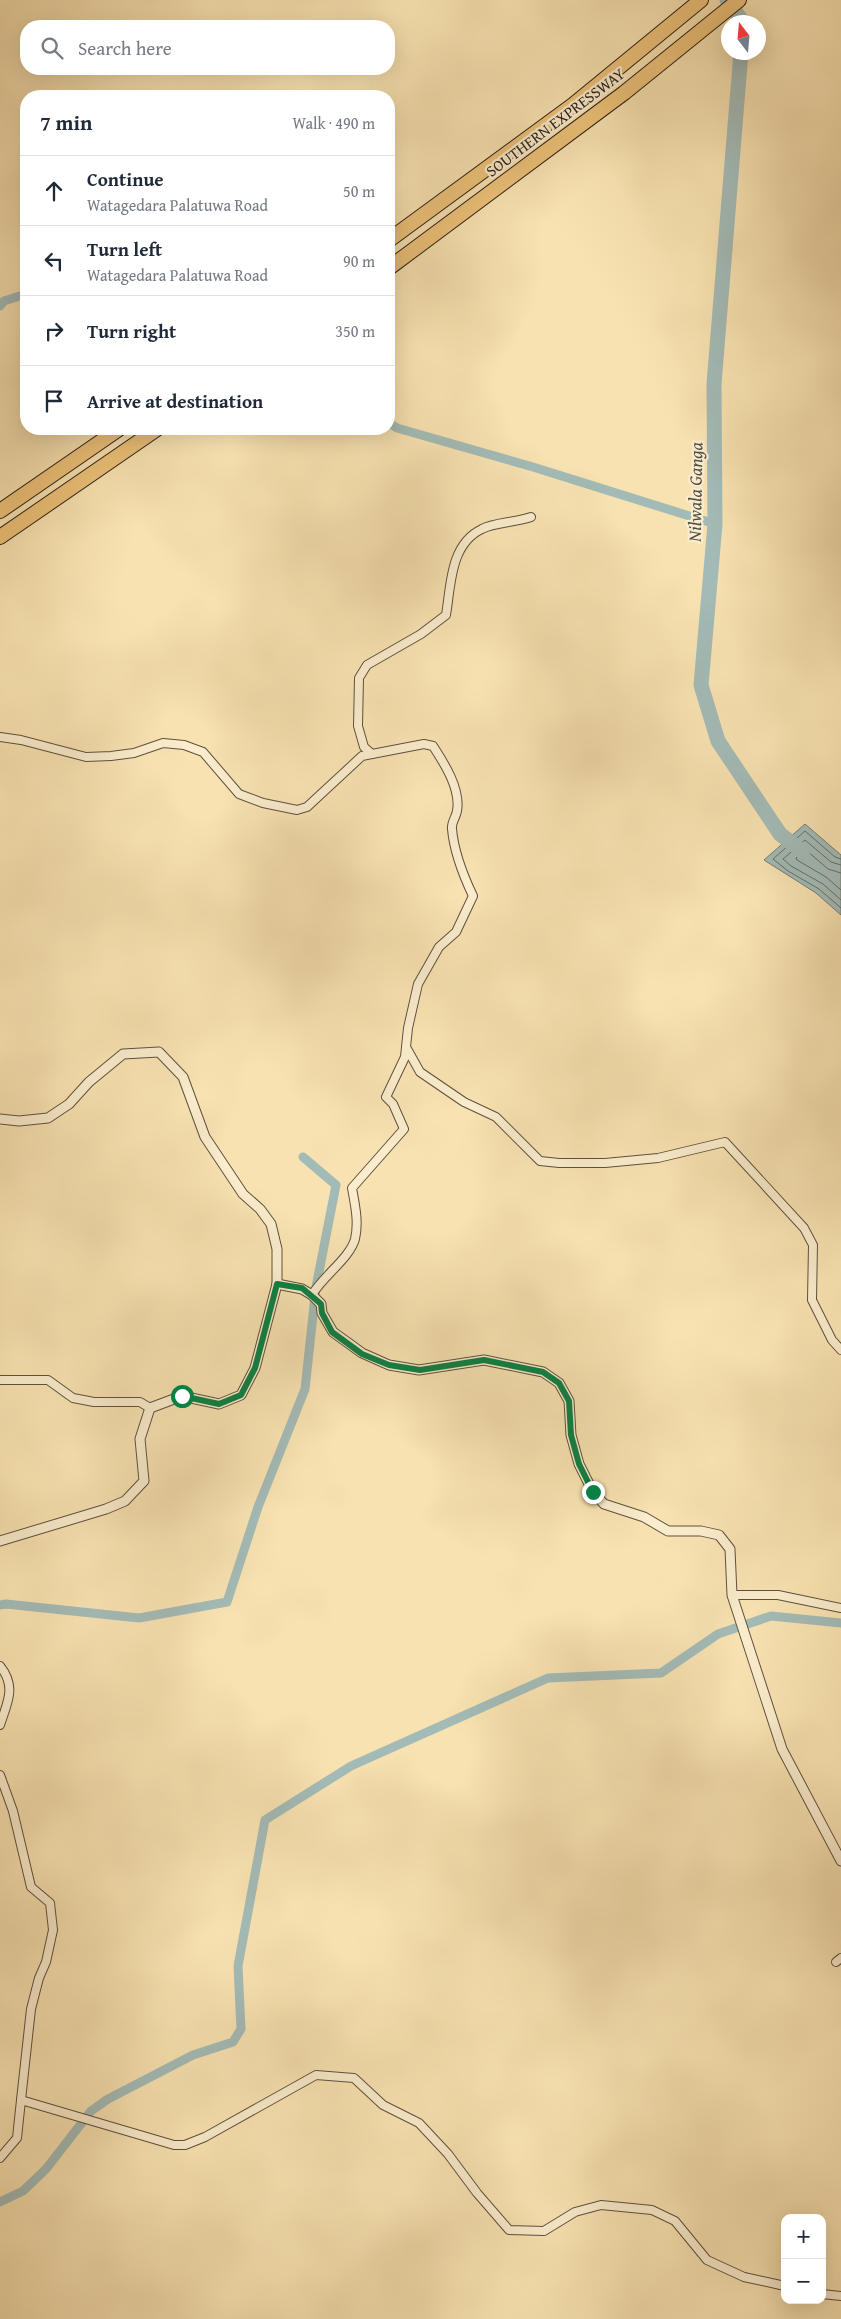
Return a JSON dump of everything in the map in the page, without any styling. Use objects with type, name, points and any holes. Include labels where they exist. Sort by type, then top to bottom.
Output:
[{"type":"highway","name":"SOUTHERN EXPRESSWAY","points":[[395,236],[573,105],[701,0]]},
{"type":"highway","name":"SOUTHERN EXPRESSWAY","points":[[395,264],[624,94],[739,0]]},
{"type":"highway","points":[[0,510],[110,435]]},
{"type":"highway","points":[[0,537],[149,435]]},
{"type":"street","points":[[372,754],[364,747],[358,726],[359,678],[367,665],[421,634],[446,615],[453,570],[460,547],[482,529],[531,517]]},
{"type":"street","points":[[0,737],[21,740],[91,757],[134,753],[164,743],[184,744],[203,752],[239,794],[249,799],[288,810],[307,807],[362,756],[424,744],[433,746],[445,766],[455,790],[458,810],[451,827],[463,874],[473,896],[456,932],[439,947],[418,984],[408,1028],[404,1057],[386,1097],[393,1104],[404,1129],[352,1188],[357,1217],[355,1240],[331,1271],[318,1284],[312,1295]]},
{"type":"street","points":[[406,1047],[420,1072],[464,1102],[496,1117],[540,1161],[605,1163],[658,1158],[725,1142],[804,1228],[813,1245],[812,1300],[832,1340],[841,1350]]},
{"type":"street","points":[[0,1119],[19,1121],[48,1118],[69,1104],[89,1082],[124,1054],[159,1052],[183,1077],[205,1138],[243,1194],[260,1209],[271,1224],[277,1249],[277,1284],[255,1368],[241,1395],[219,1404],[182,1396],[150,1408]]},
{"type":"street","points":[[277,1284],[302,1288],[312,1295],[321,1304],[322,1313],[332,1332],[362,1354],[389,1365],[420,1370],[484,1360],[543,1372],[559,1383],[569,1401],[571,1435],[579,1464],[593,1492],[604,1504],[644,1517],[668,1531],[701,1531],[719,1536],[730,1549],[732,1595],[782,1749],[841,1861]]},
{"type":"street","points":[[0,1380],[48,1380],[73,1398],[94,1402],[140,1402],[150,1408]]},
{"type":"street","points":[[0,1541],[106,1509],[124,1501],[144,1481],[140,1439],[150,1408]]},
{"type":"street","points":[[732,1595],[778,1595],[841,1608]]},
{"type":"street","points":[[0,1666],[5,1673],[11,1693],[0,1725]]},
{"type":"street","points":[[0,1775],[13,1811],[31,1887],[50,1903],[53,1930],[46,1962],[31,2009],[17,2138],[0,2158]]},
{"type":"street","points":[[21,2100],[174,2145],[185,2145],[205,2137],[316,2075],[354,2078],[382,2105],[419,2123],[448,2154],[477,2193],[510,2230],[544,2231],[575,2212],[601,2206],[652,2210],[675,2221],[707,2260],[744,2277],[781,2285]]},
{"type":"street","points":[[826,2294],[841,2296]]},
{"type":"water","points":[[805,824],[841,855],[841,915],[816,893],[764,860]]},
{"type":"waterway","name":"Nilwala Ganga","points":[[727,0],[738,15]]},
{"type":"waterway","name":"Nilwala Ganga","points":[[740,60],[714,384],[715,524],[701,685],[718,741],[780,834],[803,852]]},
{"type":"waterway","points":[[0,306],[4,301],[20,296]]},
{"type":"waterway","points":[[395,427],[533,467],[715,524]]},
{"type":"waterway","points":[[0,1605],[6,1604],[139,1618],[227,1602],[258,1507],[305,1389],[316,1287],[336,1185],[303,1157]]},
{"type":"waterway","points":[[0,2202],[23,2191],[46,2169],[91,2111],[108,2099],[193,2055],[233,2042],[241,2029],[238,1966],[265,1820],[351,1766],[548,1678],[661,1673],[718,1634],[771,1616],[841,1623]]},
{"type":"route","points":[[182,1396],[219,1404],[241,1395],[255,1368],[277,1284],[302,1288],[321,1304],[322,1313],[332,1332],[362,1354],[389,1365],[420,1370],[484,1360],[543,1372],[559,1383],[569,1401],[571,1435],[579,1464],[593,1492]]}]
